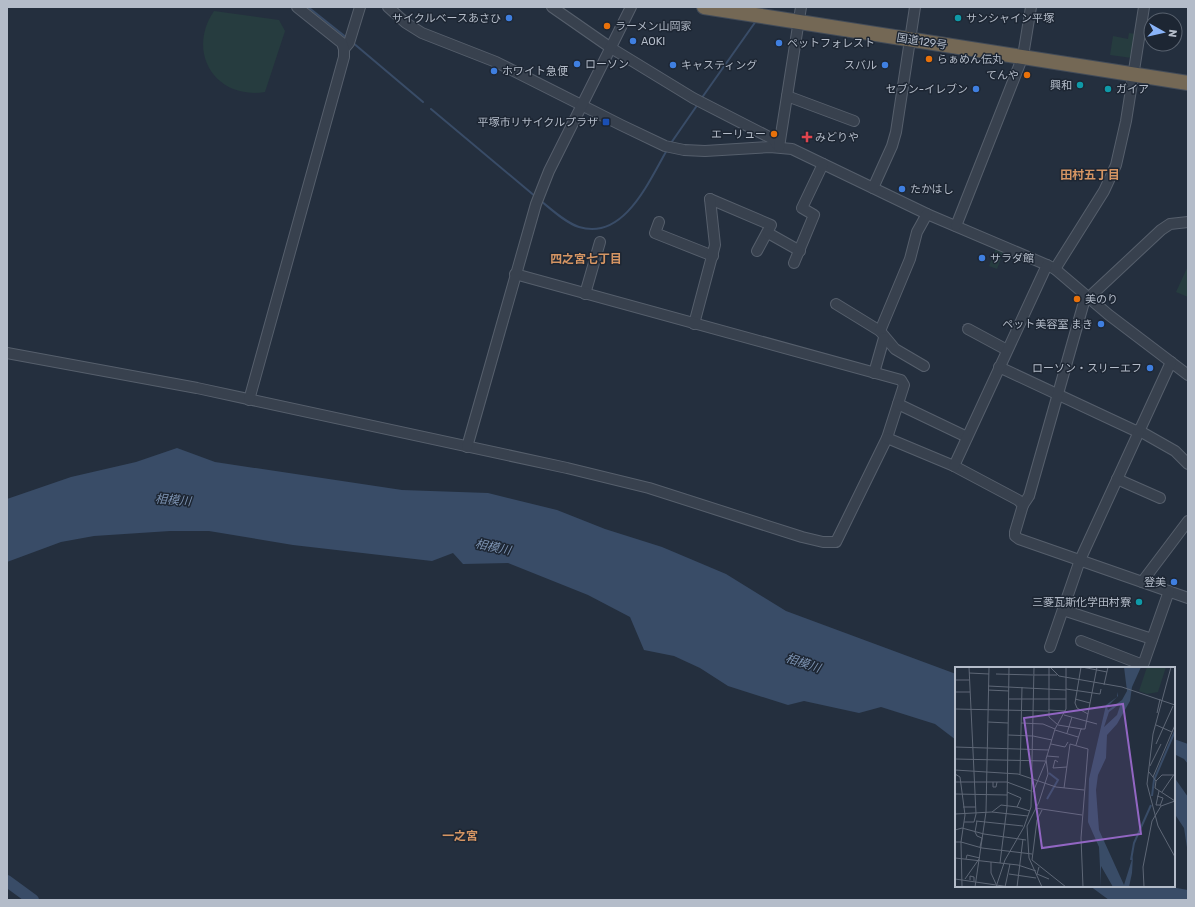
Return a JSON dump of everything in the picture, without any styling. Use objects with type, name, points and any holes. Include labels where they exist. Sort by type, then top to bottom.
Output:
[{"type":"highway","name":"国道129号","points":[[704,7],[800,14],[911,35],[1134,70],[1188,83]]},
{"type":"highway","name":"国道129号","points":[[1134,70],[1188,74]]},
{"type":"street","points":[[297,7],[342,43],[349,42]]},
{"type":"street","points":[[249,400],[344,57],[360,7]]},
{"type":"street","points":[[388,7],[406,23],[422,33],[496,62],[582,106],[669,147],[705,150],[779,147],[800,152],[927,214],[1051,267],[1088,298],[1188,374]]},
{"type":"street","points":[[552,7],[611,48],[693,98],[773,139],[779,147]]},
{"type":"street","points":[[467,447],[515,274],[540,192],[631,7]]},
{"type":"street","points":[[873,188],[892,146],[896,132],[915,7]]},
{"type":"street","points":[[956,226],[1023,52],[1031,7]]},
{"type":"street","points":[[954,466],[1007,350],[1051,267],[1104,191],[1116,165],[1126,121],[1144,7]]},
{"type":"street","points":[[779,147],[800,14]]},
{"type":"street","points":[[787,96],[854,121]]},
{"type":"street","points":[[794,263],[814,215],[802,208],[823,164]]},
{"type":"street","points":[[694,324],[715,245],[710,199],[771,225],[756,250]]},
{"type":"street","points":[[874,373],[882,335],[910,258],[917,232],[927,214]]},
{"type":"street","points":[[659,222],[655,233],[713,256]]},
{"type":"street","points":[[1188,222],[1170,224],[1161,230],[1084,302],[1030,496],[1023,505],[1015,536],[1019,540],[1188,598]]},
{"type":"street","points":[[768,232],[800,251]]},
{"type":"street","points":[[585,294],[600,242]]},
{"type":"street","points":[[7,353],[182,385],[650,488],[802,537],[831,543],[836,542],[887,438],[904,385],[901,380],[515,274]]},
{"type":"street","points":[[836,304],[882,335],[895,349],[924,366]]},
{"type":"street","points":[[968,329],[1007,350]]},
{"type":"street","points":[[1050,647],[1080,560],[1171,362]]},
{"type":"street","points":[[999,367],[1058,396],[1138,431],[1175,452],[1188,464]]},
{"type":"street","points":[[898,404],[967,437]]},
{"type":"street","points":[[887,438],[954,466],[989,483],[1018,500],[1023,505]]},
{"type":"street","points":[[1117,478],[1160,498]]},
{"type":"street","points":[[1142,582],[1187,523]]},
{"type":"street","points":[[1081,641],[1142,666],[1168,592]]},
{"type":"street","points":[[1063,610],[1152,639]]},
{"type":"green space","points":[[214,11],[279,20],[285,31],[265,92],[247,92],[232,88],[220,81],[210,70],[205,57],[203,42],[206,27]]},
{"type":"green space","points":[[1129,33],[1136,34],[1132,58],[1110,55],[1113,36],[1128,39]]},
{"type":"green space","points":[[996,248],[1004,251],[997,269],[989,266]]},
{"type":"green space","points":[[1188,266],[1188,297],[1176,292]]},
{"type":"water","name":"相模川","points":[[177,448],[215,462],[402,490],[488,493],[557,510],[605,529],[662,547],[726,574],[786,611],[955,674],[955,739],[935,724],[881,707],[859,713],[804,701],[788,705],[728,686],[700,668],[674,656],[644,650],[630,617],[588,595],[508,563],[463,564],[453,553],[432,561],[293,545],[209,531],[170,531],[94,536],[61,542],[7,562],[7,499],[71,477],[136,462]]},
{"type":"water","points":[[1175,739],[1188,744],[1188,764],[1184,759],[1175,754]]},
{"type":"water","points":[[1175,778],[1188,797],[1188,854],[1184,828],[1175,814]]},
{"type":"water","points":[[1091,887],[1171,887],[1188,890],[1188,900],[1109,900]]},
{"type":"waterway","points":[[308,7],[347,38]]},
{"type":"waterway","points":[[701,99],[756,21]]},
{"type":"waterway","points":[[352,42],[423,102]]},
{"type":"waterway","points":[[671,143],[698,104]]},
{"type":"waterway","points":[[431,109],[536,197]]},
{"type":"waterway","points":[[541,201],[564,219],[579,227],[595,229],[609,225],[622,217],[633,205],[643,192],[667,150]]},
{"type":"waterway","points":[[7,881],[33,900]]},
{"type":"place","name":"サイクルベースあさひ","points":[[509,18]]},
{"type":"place","name":"サンシャイン平塚","points":[[958,18]]},
{"type":"place","name":"ラーメン山岡家","points":[[607,26]]},
{"type":"place","name":"AOKI","points":[[633,41]]},
{"type":"place","name":"ペットフォレスト","points":[[779,43]]},
{"type":"place","name":"らぁめん伝丸","points":[[929,59]]},
{"type":"place","name":"ローソン","points":[[577,64]]},
{"type":"place","name":"キャスティング","points":[[673,65]]},
{"type":"place","name":"スバル","points":[[885,65]]},
{"type":"place","name":"ホワイト急便","points":[[494,71]]},
{"type":"place","name":"てんや","points":[[1027,75]]},
{"type":"place","name":"興和","points":[[1080,85]]},
{"type":"place","name":"セブン-イレブン","points":[[976,89]]},
{"type":"place","name":"ガイア","points":[[1108,89]]},
{"type":"place","name":"平塚市リサイクルプラザ","points":[[606,122]]},
{"type":"place","name":"エーリュー","points":[[774,134]]},
{"type":"place","name":"みどりや","points":[[807,137]]},
{"type":"place","name":"たかはし","points":[[902,189]]},
{"type":"place","name":"サラダ館","points":[[982,258]]},
{"type":"place","name":"美のり","points":[[1077,299]]},
{"type":"place","name":"ペット美容室 まき","points":[[1101,324]]},
{"type":"place","name":"ローソン・スリーエフ","points":[[1150,368]]},
{"type":"place","name":"登美","points":[[1174,582]]},
{"type":"place","name":"三菱瓦斯化学田村寮","points":[[1139,602]]},
{"type":"district","name":"田村五丁目","points":[[1090,175]]},
{"type":"district","name":"四之宮七丁目","points":[[586,259]]},
{"type":"district","name":"一之宮","points":[[460,836]]}]
